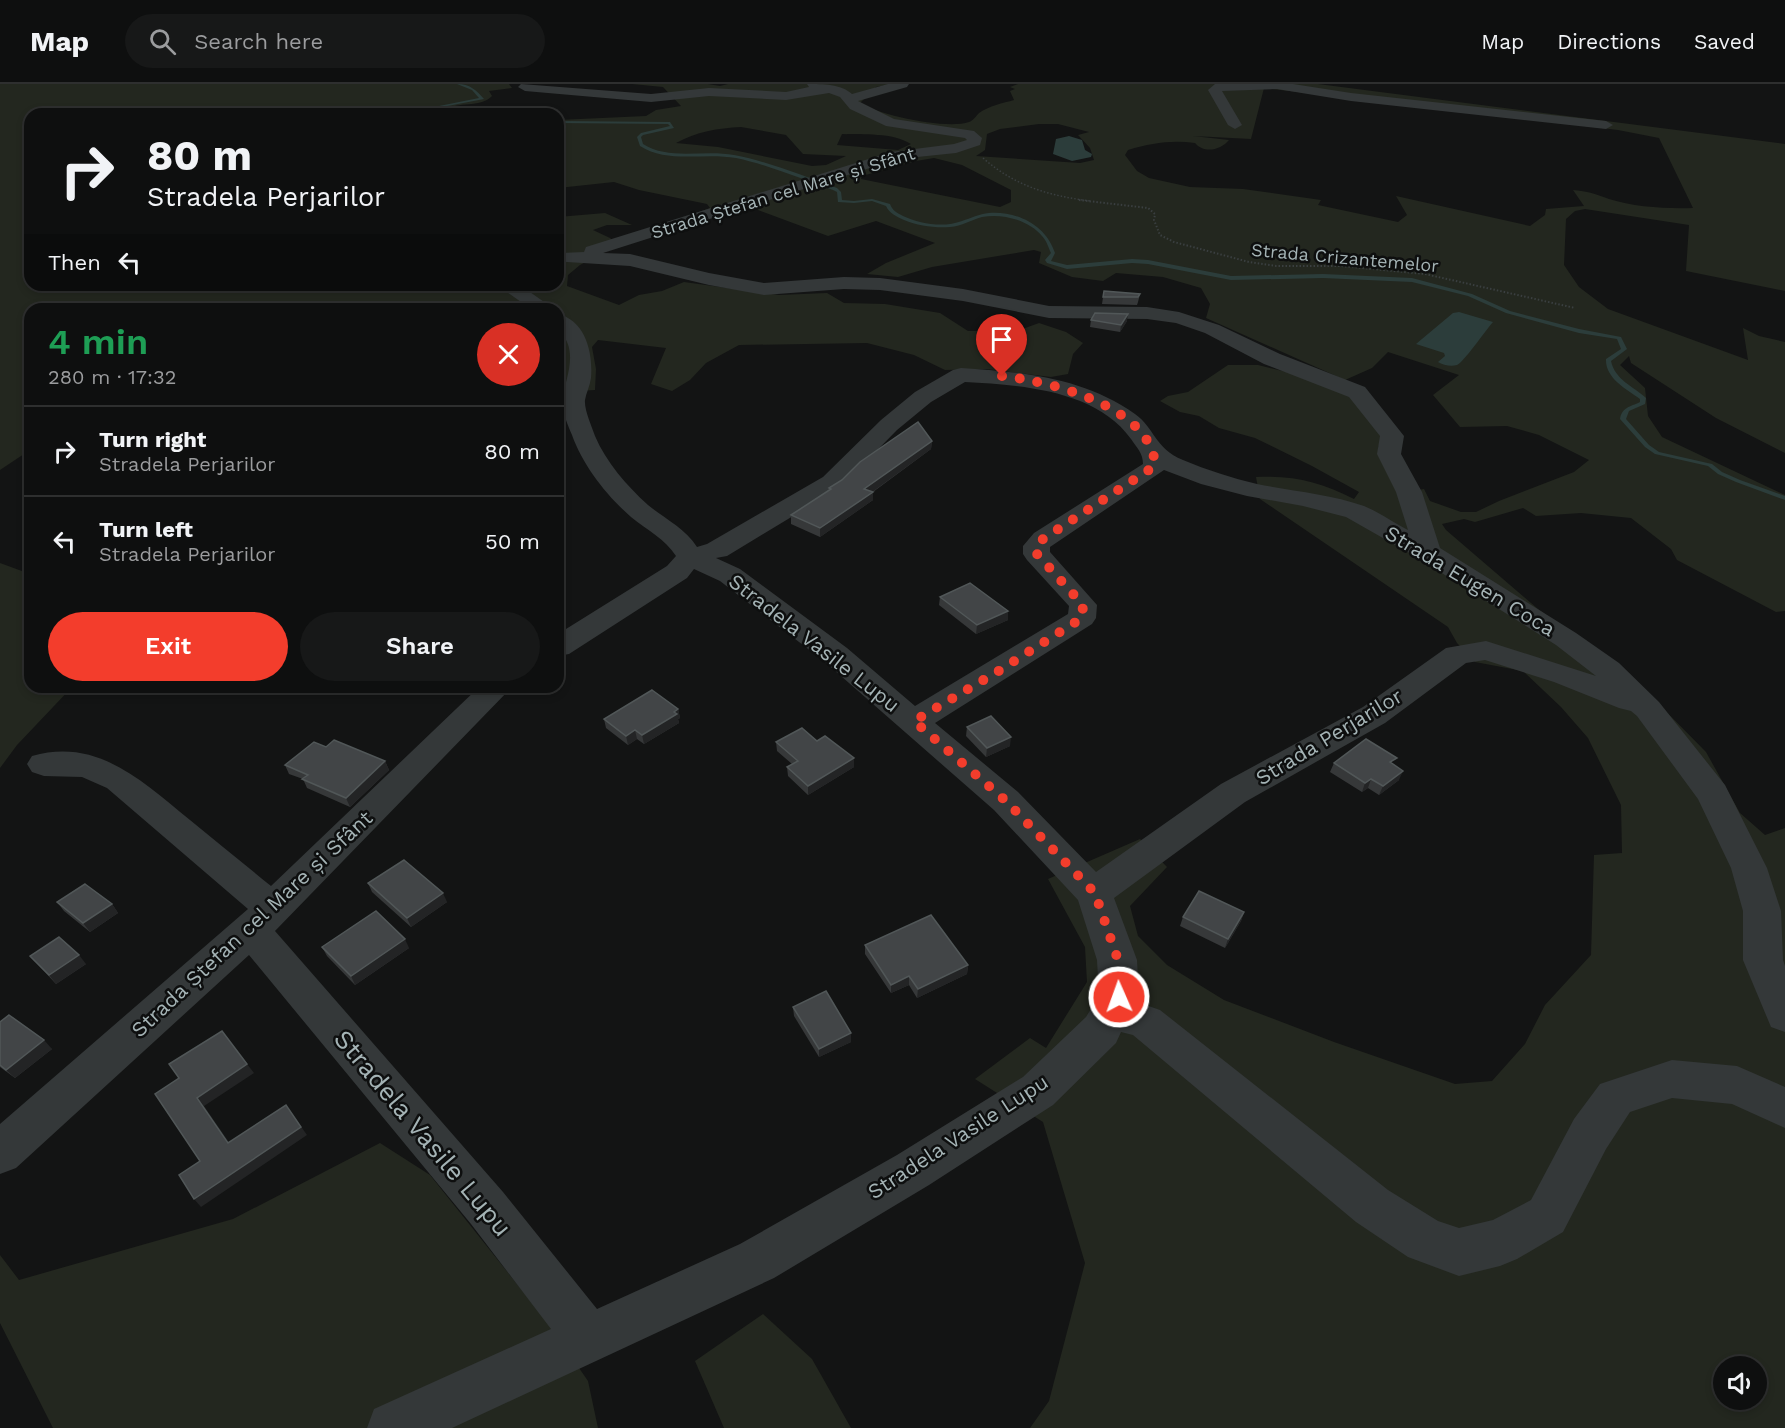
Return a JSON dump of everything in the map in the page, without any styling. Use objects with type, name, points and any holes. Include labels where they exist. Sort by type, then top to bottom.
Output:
[{"type":"street","name":"Strada Ștefan cel Mare și Sfânt","points":[[564,256],[591,252],[896,154],[970,146],[975,142],[975,138],[969,134],[891,123],[855,105],[851,99],[833,89],[814,84]]},
{"type":"street","points":[[851,99],[902,84]]},
{"type":"street","points":[[1235,125],[1215,90],[1219,87],[1272,85],[1606,125]]},
{"type":"street","points":[[525,87],[651,98],[709,92],[786,96],[813,90],[833,89]]},
{"type":"street","points":[[564,256],[630,260],[709,279],[764,289],[844,283],[880,284],[963,295],[1049,312],[1147,313],[1179,318],[1212,329],[1272,359],[1356,392],[1392,436],[1389,454],[1409,492],[1428,552]]},
{"type":"street","points":[[516,291],[535,303]]},
{"type":"street","points":[[564,325],[572,332],[580,349],[580,379],[573,402],[584,437],[612,484],[640,511],[681,541],[690,557],[677,572],[564,643]]},
{"type":"street","name":"Strada Eugen Coca","points":[[690,557],[717,550],[832,482],[890,425],[923,397],[961,375],[1020,378],[1064,388],[1129,420],[1155,455],[1173,465],[1210,479],[1354,512],[1428,552],[1566,639],[1608,670],[1648,709],[1713,794],[1749,868],[1762,911],[1763,960],[1785,1015]]},
{"type":"street","points":[[914,721],[1082,618],[1083,605],[1037,554],[1036,546],[1043,539],[1146,473],[1155,466],[1155,455]]},
{"type":"street","name":"Stradela Vasile Lupu","points":[[393,1428],[757,1261],[913,1170],[1038,1091],[1101,1030],[1119,997],[1118,960],[1095,893],[1006,801],[836,655],[730,575],[690,557]]},
{"type":"street","name":"Strada Perjarilor","points":[[1095,893],[1233,793],[1374,716],[1457,655],[1486,650],[1565,675],[1648,709]]},
{"type":"street","name":"Strada Ștefan cel Mare și Sfânt","points":[[0,1153],[262,920],[491,693]]},
{"type":"street","name":"Stradela Vasile Lupu","points":[[44,764],[87,765],[119,780],[262,920],[590,1339]]},
{"type":"street","points":[[1111,1011],[1146,1022],[1372,1206],[1425,1240],[1459,1251],[1500,1242],[1547,1216],[1590,1134],[1615,1098],[1672,1079],[1737,1085],[1785,1108]]},
{"type":"path","name":"Strada Crizantemelor","points":[[970,146],[993,168],[1031,190],[1055,196],[1148,208],[1155,214],[1154,220],[1160,235],[1195,248],[1249,262],[1276,266],[1341,266],[1425,274],[1575,308]]},
{"type":"shaded area","points":[[0,84],[509,84],[512,88],[489,91],[492,96],[487,100],[450,108],[24,108],[24,291],[564,291],[564,216],[605,213],[632,225],[607,225],[593,230],[610,238],[618,245],[580,265],[568,275],[567,286],[619,305],[639,295],[662,291],[684,282],[779,295],[827,293],[844,303],[885,304],[940,313],[968,331],[1017,331],[1039,323],[1066,332],[1083,343],[1073,354],[1068,374],[1051,377],[986,369],[945,370],[914,355],[867,343],[739,345],[706,363],[690,380],[672,391],[651,384],[666,348],[598,340],[592,347],[596,369],[595,390],[564,392],[564,303],[24,303],[24,454],[0,470]]},
{"type":"shaded area","points":[[632,84],[720,86],[728,84],[893,84],[876,87],[860,103],[869,108],[913,120],[959,124],[973,120],[987,108],[1014,100],[1010,91],[1015,89],[1010,87],[1018,84],[1318,84],[1785,144],[1785,291],[1686,271],[1689,225],[1585,209],[1575,211],[1566,219],[1564,265],[1579,287],[1608,309],[1748,360],[1743,328],[1759,336],[1785,342],[1785,453],[1716,418],[1631,363],[1629,356],[1620,365],[1645,388],[1648,416],[1662,437],[1785,495],[1785,611],[1776,612],[1677,560],[1671,549],[1631,518],[1581,513],[1536,516],[1523,508],[1475,522],[1464,519],[1442,524],[1446,530],[1538,609],[1633,678],[1706,752],[1740,813],[1765,835],[1785,828],[1785,1428],[1030,1428],[1049,1401],[1085,1263],[1043,1122],[975,1079],[1030,1038],[1046,1048],[1087,982],[1085,947],[1048,879],[1140,839],[1167,867],[1130,906],[1138,936],[1167,965],[1224,1000],[1334,1042],[1455,1084],[1492,1081],[1525,1044],[1545,1005],[1591,955],[1594,855],[1622,853],[1621,805],[1588,738],[1561,707],[1523,671],[1475,662],[1457,643],[1448,627],[1260,499],[1256,477],[1283,477],[1307,481],[1354,499],[1359,492],[1255,438],[1219,428],[1199,416],[1180,412],[1160,401],[1168,396],[1188,392],[1228,365],[1258,365],[1287,372],[1351,394],[1385,436],[1378,447],[1402,493],[1424,489],[1430,501],[1461,512],[1476,512],[1574,472],[1589,460],[1539,435],[1507,426],[1460,427],[1433,395],[1459,375],[1388,352],[1372,368],[1345,380],[1206,318],[1210,304],[1201,288],[1163,277],[1116,273],[1103,281],[1072,277],[1039,263],[1041,252],[1034,250],[932,267],[898,277],[867,274],[886,263],[935,243],[876,221],[828,236],[750,207],[700,221],[682,218],[710,208],[707,204],[639,190],[614,182],[564,187],[564,120],[646,116],[656,110],[681,106],[663,87]],"holes":[[[1264,88],[1618,130],[1659,138],[1693,208],[1640,206],[1573,190],[1584,206],[1546,209],[1545,215],[1530,226],[1396,196],[1407,215],[1398,222],[1318,205],[1321,200],[1243,189],[1190,187],[1149,178],[1137,171],[1125,155],[1128,150],[1178,142],[1195,143],[1208,150],[1222,146],[1229,140],[1193,136],[1251,139]],[[1058,124],[1089,132],[1078,135],[1090,148],[1094,160],[1080,163],[976,156],[985,150],[987,134],[1000,129]],[[741,127],[786,135],[803,154],[846,156],[826,165],[812,166],[718,147],[676,143],[699,133],[724,128]],[[842,134],[887,136],[911,144],[898,150],[837,145]],[[934,158],[962,165],[1011,190],[1011,202],[1000,207],[861,179],[862,176]]]},
{"type":"shaded area","points":[[1069,136],[1082,140],[1085,150],[1092,154],[1091,157],[1072,161],[1053,154],[1056,139]]},
{"type":"shaded area","points":[[1459,312],[1493,322],[1460,363],[1455,366],[1445,365],[1438,362],[1445,356],[1444,353],[1416,344],[1453,313]]},
{"type":"shaded area","points":[[0,563],[24,572],[24,693],[66,693],[17,745],[0,768]]},
{"type":"shaded area","points":[[380,1143],[430,1175],[545,1319],[588,1381],[598,1428],[53,1428],[0,1323],[0,1255],[19,1280],[233,1219]]},
{"type":"shaded area","points":[[763,1314],[812,1359],[851,1428],[724,1428],[695,1361]]},
{"type":"building","points":[[1104,291],[1140,294],[1138,297],[1103,297]]},
{"type":"building","points":[[1095,313],[1128,314],[1121,325],[1091,320]]},
{"type":"building","points":[[918,422],[932,441],[864,489],[873,492],[820,528],[791,515],[831,489],[829,488],[842,480],[860,462]]},
{"type":"building","points":[[970,583],[1008,611],[977,625],[940,597]]},
{"type":"building","points":[[652,690],[678,709],[674,712],[677,714],[642,735],[635,730],[626,736],[604,719]]},
{"type":"building","points":[[991,716],[1011,737],[987,748],[967,727]]},
{"type":"building","points":[[802,728],[817,741],[825,736],[854,758],[808,786],[787,767],[798,761],[776,742]]},
{"type":"building","points":[[1366,739],[1397,758],[1390,762],[1403,771],[1383,786],[1371,779],[1365,783],[1334,763]]},
{"type":"building","points":[[334,740],[385,761],[346,798],[302,779],[308,775],[285,765],[314,742],[326,747]]},
{"type":"building","points":[[404,860],[443,893],[407,918],[368,883]]},
{"type":"building","points":[[85,884],[112,904],[83,923],[57,902]]},
{"type":"building","points":[[1199,891],[1244,912],[1228,939],[1183,917]]},
{"type":"building","points":[[376,911],[405,939],[351,976],[322,947]]},
{"type":"building","points":[[931,915],[968,965],[918,989],[909,976],[891,985],[865,945]]},
{"type":"building","points":[[59,937],[79,955],[49,975],[30,956]]},
{"type":"building","points":[[826,991],[851,1033],[819,1049],[793,1007]]},
{"type":"building","points":[[9,1015],[44,1040],[6,1070],[0,1065],[0,1022]]},
{"type":"building","points":[[222,1031],[247,1064],[197,1098],[228,1143],[286,1105],[301,1127],[194,1199],[179,1175],[200,1161],[155,1094],[179,1078],[169,1064]]},
{"type":"waterway","points":[[434,108],[482,99],[473,89],[459,84]]},
{"type":"waterway","points":[[564,122],[669,123],[673,127],[642,134],[639,137],[641,145],[658,153],[719,154],[778,168],[835,189],[839,192],[840,201],[872,200],[888,205],[889,209],[896,214],[922,224],[959,224],[989,215],[1016,218],[1033,226],[1045,236],[1053,253],[1049,262],[1067,267],[1132,261],[1231,278],[1323,276],[1412,280],[1470,295],[1508,312],[1579,331],[1619,338],[1624,349],[1608,360],[1609,366],[1616,378],[1643,398],[1643,403],[1625,411],[1623,419],[1647,446],[1657,453],[1710,465],[1720,473],[1738,481],[1785,498]]},
{"type":"route","points":[[1002,376],[1064,388],[1129,420],[1155,455],[1155,466],[1043,539],[1036,546],[1037,554],[1083,605],[1082,618],[914,721],[1006,801],[1095,893],[1118,960],[1119,997]]}]
